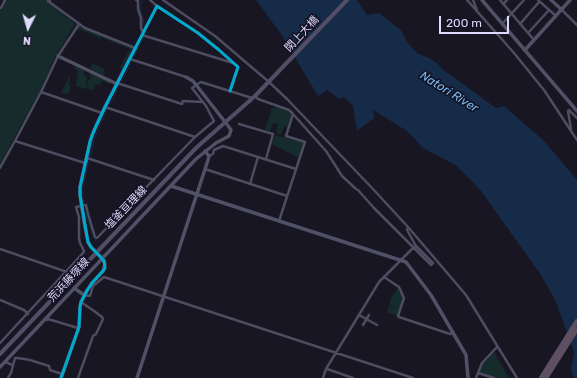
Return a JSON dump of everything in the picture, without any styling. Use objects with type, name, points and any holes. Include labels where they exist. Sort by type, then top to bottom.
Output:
[{"type":"highway","points":[[541,378],[577,321]]},
{"type":"highway","points":[[546,378],[577,329]]},
{"type":"main road","name":"閖上大橋","points":[[270,82],[347,0]]},
{"type":"main road","name":"塩釜亘理線","points":[[0,354],[196,148],[254,98],[270,82]]},
{"type":"street","points":[[0,8],[5,0]]},
{"type":"street","points":[[50,0],[48,1],[79,24],[92,31],[135,48]]},
{"type":"street","points":[[136,0],[138,1],[143,34]]},
{"type":"street","points":[[150,0],[198,33],[238,67],[230,91]]},
{"type":"street","points":[[163,0],[215,36],[270,82],[373,189],[408,227],[466,295],[516,377]]},
{"type":"street","points":[[467,0],[514,53],[544,90],[577,140]]},
{"type":"street","points":[[473,0],[478,12]]},
{"type":"street","points":[[482,0],[577,111]]},
{"type":"street","points":[[500,0],[534,40]]},
{"type":"street","points":[[503,4],[507,0]]},
{"type":"street","points":[[502,24],[524,0]]},
{"type":"street","points":[[551,0],[577,25]]},
{"type":"street","points":[[525,50],[570,0]]},
{"type":"street","points":[[520,24],[538,1],[556,16]]},
{"type":"street","points":[[61,376],[78,328],[81,302],[92,283],[105,268],[104,261],[91,248],[88,242],[80,187],[92,135],[157,6]]},
{"type":"street","points":[[528,33],[549,10]]},
{"type":"street","points":[[0,168],[41,92],[58,56],[79,24]]},
{"type":"street","points":[[143,34],[234,64]]},
{"type":"street","points":[[58,56],[117,83],[182,104],[183,101],[203,102]]},
{"type":"street","points":[[130,59],[186,77],[193,81],[225,122]]},
{"type":"street","points":[[0,343],[83,253],[84,251],[80,243],[79,217],[76,207],[86,205],[95,237],[97,238],[195,137],[214,121],[203,102],[192,88],[202,82],[289,110],[326,151],[342,176],[358,190],[379,213],[415,247],[433,264],[431,265],[415,247],[408,227]]},
{"type":"street","points":[[41,92],[102,113]]},
{"type":"street","points":[[105,107],[195,137]]},
{"type":"street","points":[[572,131],[568,111],[569,110],[577,118]]},
{"type":"street","points":[[279,221],[305,142],[286,136],[293,114]]},
{"type":"street","name":"荒浜藤塚線","points":[[0,367],[196,159],[216,143],[229,136],[229,127],[225,122]]},
{"type":"street","points":[[239,124],[273,134],[266,159]]},
{"type":"street","points":[[15,142],[85,164]]},
{"type":"street","points":[[208,156],[213,154],[214,150],[223,146],[296,169]]},
{"type":"street","points":[[137,378],[205,169],[208,156],[205,151]]},
{"type":"street","points":[[250,184],[258,157]]},
{"type":"street","points":[[87,158],[154,180]]},
{"type":"street","points":[[205,169],[287,196]]},
{"type":"street","points":[[171,186],[401,260],[408,265],[431,295],[453,332],[466,355],[468,378]]},
{"type":"street","points":[[323,378],[336,353],[379,282],[415,247]]},
{"type":"street","points":[[0,249],[67,272]]},
{"type":"street","points":[[74,288],[84,295],[90,296],[93,286],[104,277],[413,378]]},
{"type":"street","points":[[384,277],[399,287],[404,296],[398,316],[399,317],[450,334],[453,332]]},
{"type":"street","points":[[0,300],[24,310],[28,314]]},
{"type":"street","points":[[78,378],[93,336],[96,334],[103,319],[81,302]]},
{"type":"street","points":[[359,315],[377,325]]},
{"type":"street","points":[[363,325],[369,315]]},
{"type":"street","points":[[44,319],[78,328]]},
{"type":"street","points":[[476,378],[482,363],[497,347]]},
{"type":"street","points":[[8,378],[15,358],[18,358],[49,366],[50,370],[67,378]]},
{"type":"street","points":[[5,362],[13,365]]},
{"type":"street","points":[[327,369],[353,378]]},
{"type":"street","points":[[478,373],[494,378]]},
{"type":"green space","points":[[6,0],[48,0],[47,1],[75,24],[55,57],[40,91],[0,166],[0,9],[2,10]]},
{"type":"green space","points":[[79,26],[132,48],[125,63],[122,65],[124,66],[122,69],[120,67],[130,49],[76,29]]},
{"type":"green space","points":[[92,63],[104,69],[104,75],[91,69]]},
{"type":"green space","points":[[75,66],[84,71],[84,75],[87,76],[86,89],[76,86],[78,71],[75,69]]},
{"type":"green space","points":[[91,73],[110,82],[109,84],[102,80],[100,85],[95,85],[94,90],[87,89],[88,80],[90,80]]},
{"type":"green space","points":[[69,77],[69,85],[71,86],[68,94],[63,94],[61,93]]},
{"type":"green space","points":[[275,107],[288,111],[291,114],[288,127],[284,126],[281,135],[276,133],[278,124],[273,123],[270,131],[265,130],[272,108],[275,109]]},
{"type":"green space","points":[[275,135],[304,143],[299,158],[272,144]]},
{"type":"green space","points":[[398,288],[403,298],[400,309],[389,305],[391,298]]},
{"type":"green space","points":[[389,306],[399,309],[397,316],[387,312]]},
{"type":"green space","points":[[494,352],[509,378],[497,378],[479,372],[483,364]]},
{"type":"water","name":"Natori River","points":[[256,0],[357,0],[367,15],[379,13],[401,30],[407,42],[417,53],[431,59],[442,69],[496,108],[504,106],[544,141],[577,180],[577,378],[574,378],[571,369],[574,352],[556,302],[541,275],[481,191],[457,166],[423,148],[407,131],[373,110],[374,118],[357,131],[353,106],[344,97],[339,99],[327,90],[318,96],[281,34]]},
{"type":"waterway","points":[[141,0],[142,2],[140,8],[144,28]]},
{"type":"waterway","points":[[134,56],[144,37]]},
{"type":"waterway","points":[[121,82],[131,63]]},
{"type":"waterway","points":[[108,106],[119,85]]},
{"type":"waterway","points":[[90,157],[95,137],[107,109]]},
{"type":"waterway","points":[[84,202],[82,191],[89,161]]},
{"type":"waterway","points":[[85,208],[85,213],[96,241]]},
{"type":"transit line","points":[[61,378],[79,327],[81,302],[92,283],[105,268],[104,261],[88,242],[80,195],[80,187],[90,141],[105,107],[157,6],[198,33],[238,67],[230,91]]}]
